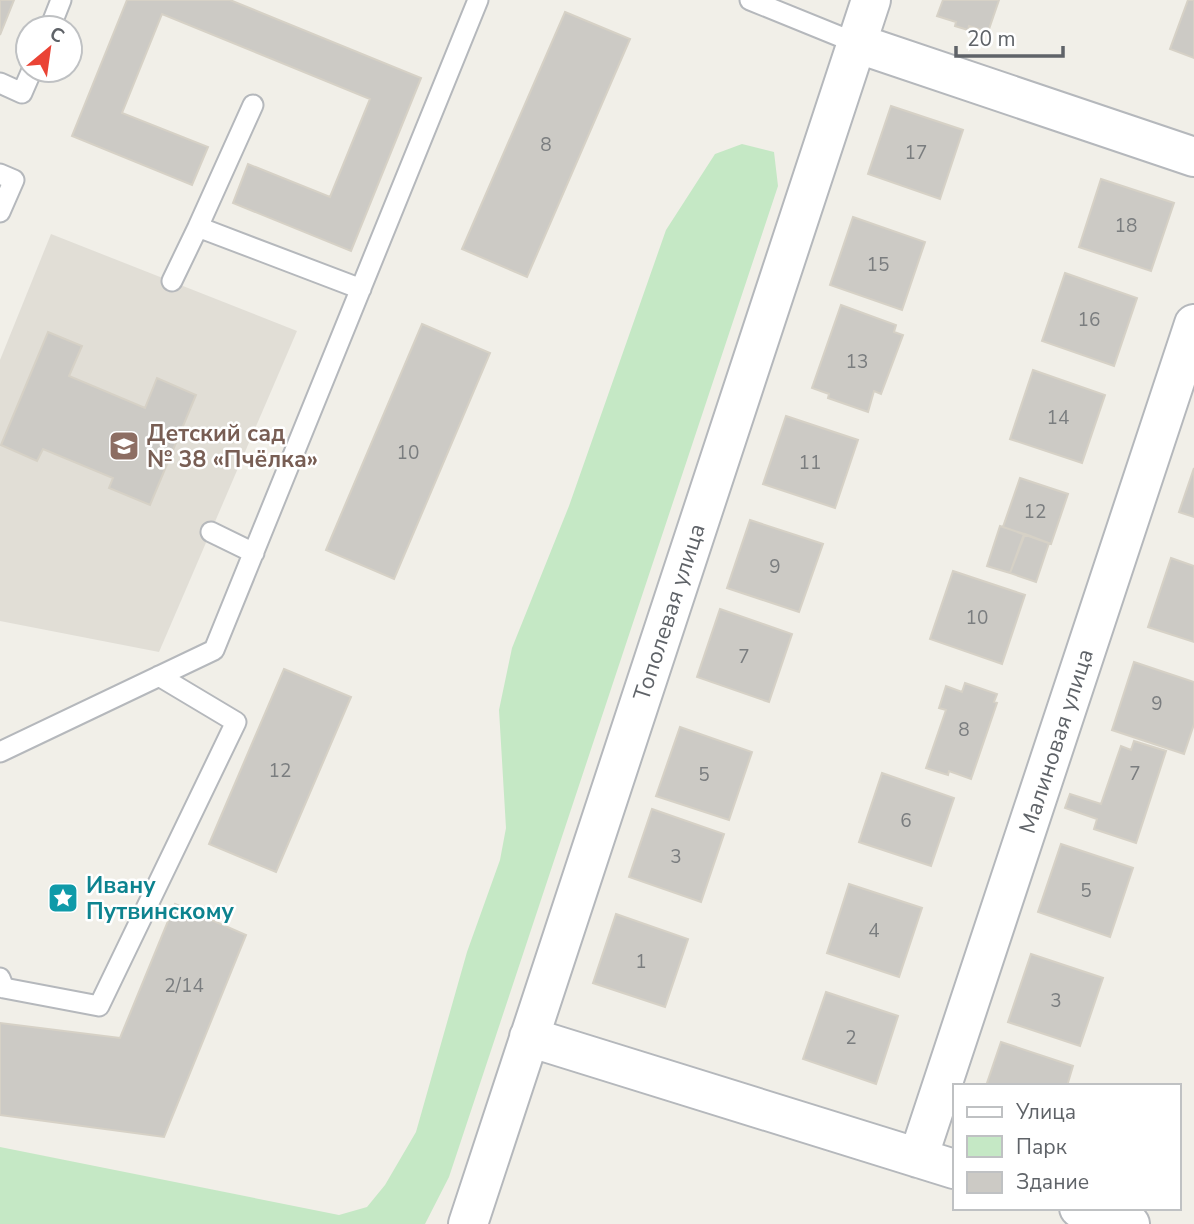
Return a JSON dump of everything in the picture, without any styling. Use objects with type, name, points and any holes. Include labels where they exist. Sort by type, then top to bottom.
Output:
[{"type":"street","name":"Тополевая улица","points":[[468,1224],[870,0]]},
{"type":"street","points":[[856,43],[1194,156]]},
{"type":"street","name":"Малиновая улица","points":[[918,1158],[1194,324]]},
{"type":"street","points":[[530,1037],[953,1169]]},
{"type":"street","points":[[1085,1210],[1130,1224]]},
{"type":"lane","points":[[0,752],[214,650],[478,0]]},
{"type":"lane","points":[[750,0],[856,43]]},
{"type":"lane","points":[[0,83],[22,93],[26,84]]},
{"type":"lane","points":[[172,282],[253,105]]},
{"type":"lane","points":[[0,174],[14,180],[0,212]]},
{"type":"lane","points":[[198,227],[360,289]]},
{"type":"lane","points":[[211,532],[254,553]]},
{"type":"lane","points":[[0,978],[4,988],[99,1006],[236,722],[159,676]]},
{"type":"shaded area","name":"Детский сад № 38 «Пчёлка»","points":[[51,234],[297,331],[159,652],[0,621],[0,360]]},
{"type":"green space","points":[[742,144],[774,152],[778,186],[449,1177],[425,1224],[0,1224],[0,1147],[339,1215],[367,1207],[385,1185],[416,1132],[467,952],[500,860],[506,828],[499,710],[512,648],[569,506],[666,230],[715,154]]},
{"type":"building","points":[[0,0],[14,0],[0,35]]},
{"type":"building","points":[[127,0],[230,0],[421,78],[351,251],[233,203],[248,164],[330,197],[370,99],[162,14],[122,113],[208,147],[192,185],[72,136]]},
{"type":"building","points":[[943,0],[999,0],[988,32],[969,26],[968,30],[955,26],[956,22],[937,16]]},
{"type":"building","points":[[1188,0],[1194,0],[1194,58],[1170,49]]},
{"type":"building","points":[[565,12],[630,39],[527,277],[462,249]]},
{"type":"building","points":[[891,106],[963,130],[940,199],[868,174]]},
{"type":"building","points":[[1101,179],[1174,203],[1151,271],[1079,247]]},
{"type":"building","points":[[853,217],[925,242],[902,310],[830,285]]},
{"type":"building","points":[[1065,273],[1137,298],[1114,366],[1042,341]]},
{"type":"building","points":[[841,305],[896,325],[894,332],[903,335],[881,394],[874,391],[868,412],[828,398],[829,394],[812,388]]},
{"type":"building","points":[[422,324],[490,353],[394,579],[326,550]]},
{"type":"building","points":[[48,332],[82,346],[69,376],[145,408],[157,378],[196,395],[150,505],[109,488],[113,478],[43,449],[37,461],[1,445]]},
{"type":"building","points":[[1033,370],[1105,395],[1082,463],[1010,439]]},
{"type":"building","points":[[786,416],[858,440],[835,508],[763,484]]},
{"type":"building","points":[[1194,468],[1194,517],[1179,512]]},
{"type":"building","points":[[1020,478],[1068,494],[1051,544],[1003,527]]},
{"type":"building","points":[[750,520],[823,544],[799,612],[727,588]]},
{"type":"building","points":[[1000,526],[1024,534],[1010,573],[987,566]]},
{"type":"building","points":[[1025,534],[1049,543],[1036,582],[1010,573]]},
{"type":"building","points":[[1171,558],[1194,566],[1194,642],[1148,627]]},
{"type":"building","points":[[953,571],[1025,595],[1002,664],[930,639]]},
{"type":"building","points":[[720,609],[792,634],[769,702],[697,677]]},
{"type":"building","points":[[1134,662],[1194,682],[1194,724],[1184,754],[1112,730]]},
{"type":"building","points":[[284,669],[351,697],[276,872],[209,844]]},
{"type":"building","points":[[965,683],[997,694],[994,702],[997,703],[971,779],[949,771],[948,775],[926,768],[946,710],[939,708],[946,686],[962,692]]},
{"type":"building","points":[[680,727],[752,752],[729,820],[656,796]]},
{"type":"building","points":[[1134,741],[1166,751],[1136,843],[1094,829],[1097,819],[1065,808],[1070,794],[1101,804],[1121,746],[1131,750]]},
{"type":"building","points":[[882,773],[954,798],[931,866],[859,842]]},
{"type":"building","points":[[652,809],[724,834],[701,902],[629,877]]},
{"type":"building","points":[[1061,844],[1133,868],[1110,937],[1038,912]]},
{"type":"building","points":[[849,884],[922,908],[899,977],[827,953]]},
{"type":"building","points":[[175,904],[246,935],[164,1137],[0,1115],[0,1023],[120,1038]]},
{"type":"building","points":[[616,914],[688,939],[665,1007],[593,983]]},
{"type":"building","points":[[1031,954],[1103,978],[1080,1046],[1008,1022]]},
{"type":"building","points":[[826,992],[898,1016],[876,1084],[803,1059]]},
{"type":"building","points":[[1001,1042],[1073,1066],[1068,1084],[987,1084]]},
{"type":"place","name":"Детский сад № 38 «Пчёлка»","points":[[124,446]]},
{"type":"place","name":"Ивану Путвинскому","points":[[63,898]]}]
